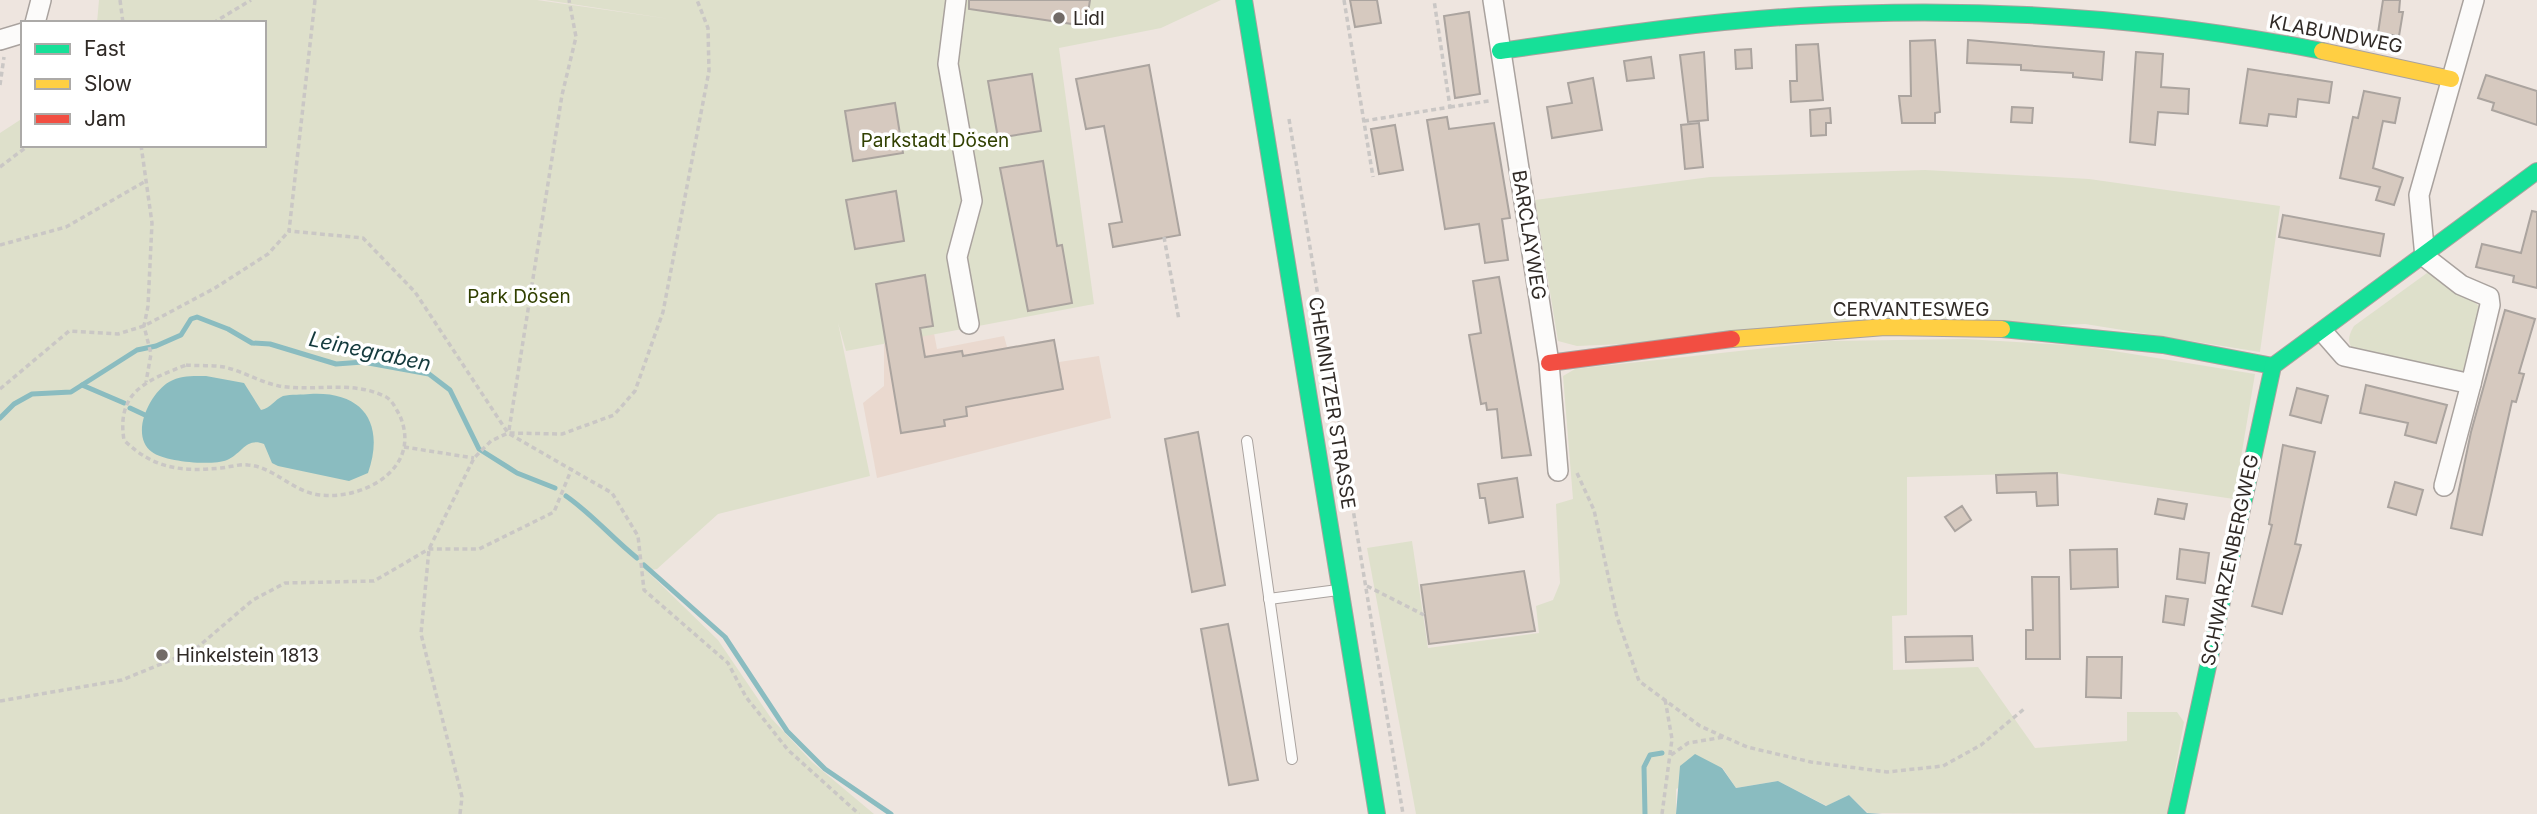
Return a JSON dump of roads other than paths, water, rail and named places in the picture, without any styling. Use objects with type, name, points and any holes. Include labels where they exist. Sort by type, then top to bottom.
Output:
[{"type":"street","points":[[36,21],[41,0]]},
{"type":"street","points":[[956,0],[948,64],[972,201],[957,257],[969,324]]},
{"type":"street","name":"CHEMNITZER STRASSE","points":[[1244,0],[1377,814]]},
{"type":"street","name":"BARCLAYWEG","points":[[1493,0],[1549,363],[1558,471]]},
{"type":"street","points":[[2444,486],[2490,305],[2489,298],[2461,285],[2425,257],[2419,195],[2474,0]]},
{"type":"street","name":"KLABUNDWEG","points":[[1500,51],[1667,27],[1843,14],[2021,15],[2185,28],[2319,50],[2451,79]]},
{"type":"street","points":[[3,46],[21,34]]},
{"type":"street","points":[[2273,366],[2425,257],[2537,171]]},
{"type":"street","name":"CERVANTESWEG","points":[[1549,363],[1709,341],[1831,330],[1967,328],[2083,334],[2183,346],[2273,366]]},
{"type":"street","points":[[2323,332],[2344,356],[2470,384]]},
{"type":"street","name":"SCHWARZENBERGWEG","points":[[2176,814],[2273,366]]},
{"type":"lane","points":[[1247,441],[1292,759]]},
{"type":"lane","points":[[1269,599],[1341,590]]},
{"type":"water","points":[[187,376],[206,376],[244,383],[261,410],[283,396],[310,394],[344,398],[357,405],[366,414],[374,440],[368,473],[349,481],[278,466],[272,463],[264,444],[258,442],[248,444],[227,460],[211,463],[177,461],[152,452],[145,445],[142,425],[155,395],[174,380]]},
{"type":"water","points":[[1695,754],[1722,768],[1736,788],[1778,781],[1826,806],[1849,795],[1867,813],[1882,814],[1676,814],[1680,766]]},
{"type":"waterway","name":"Leinegraben","points":[[0,418],[14,404],[32,394],[71,392],[137,350],[156,346],[181,335],[191,319],[197,317],[228,329],[252,343],[270,344],[336,364],[363,362],[429,374],[450,390],[479,449],[517,473],[555,488]]},
{"type":"waterway","points":[[82,385],[124,403]]},
{"type":"waterway","points":[[130,408],[145,415]]},
{"type":"waterway","name":"Leinegraben","points":[[566,496],[637,558]]},
{"type":"waterway","name":"Leinegraben","points":[[644,565],[725,637],[787,731],[825,769],[891,814]]},
{"type":"waterway","name":"Leinegraben","points":[[1645,814],[1644,767],[1650,755],[1662,753]]},
{"type":"place","name":"Lidl","points":[[1059,18]]},
{"type":"place","name":"Hinkelstein 1813","points":[[162,655]]},
{"type":"park label","name":"Parkstadt Dösen","points":[[935,140]]},
{"type":"park label","name":"Park Dösen","points":[[519,296]]}]
